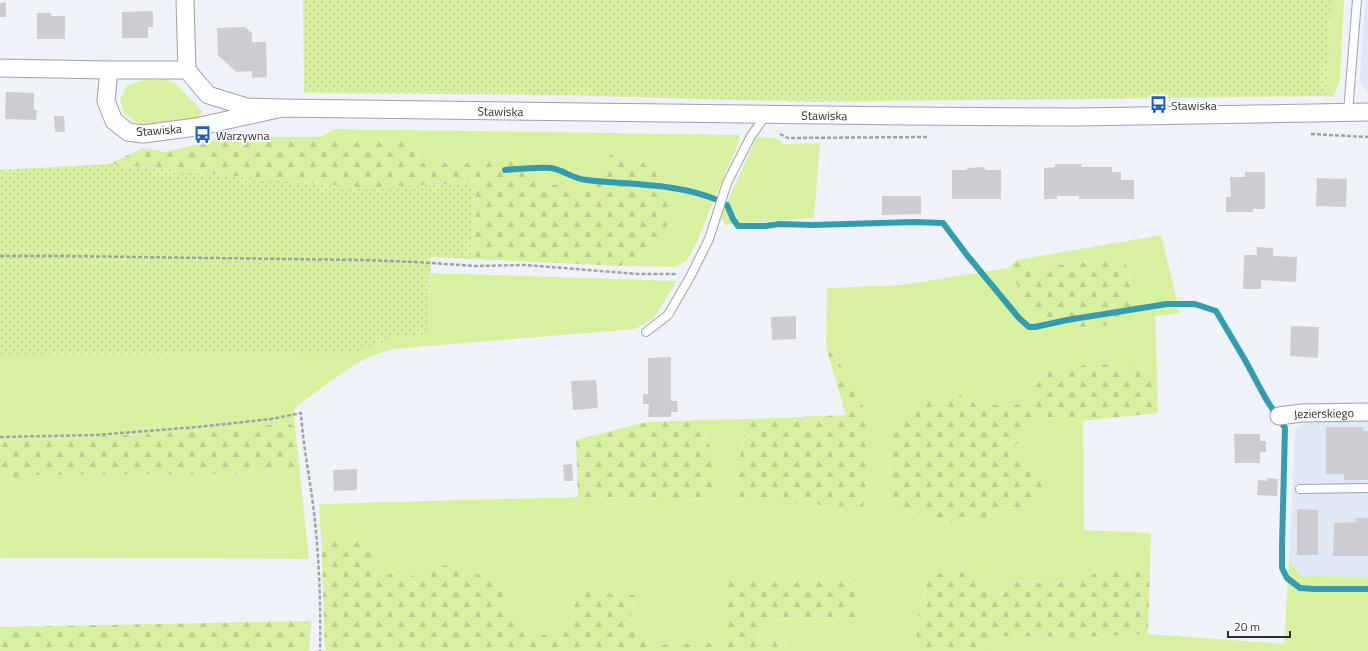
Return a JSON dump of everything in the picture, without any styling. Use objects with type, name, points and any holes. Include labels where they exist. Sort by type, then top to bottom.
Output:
[{"type":"street","points":[[0,68],[187,70],[185,0]]},
{"type":"street","name":"Stawiska","points":[[109,70],[106,101],[114,121],[128,132],[143,134],[196,127],[282,108]]},
{"type":"street","name":"Stawiska","points":[[187,70],[208,95],[247,107],[1077,117],[1368,112]]},
{"type":"street","name":"Jezierskiego","points":[[1279,416],[1302,413],[1368,412]]},
{"type":"lane","points":[[1348,112],[1357,0]]},
{"type":"lane","points":[[646,332],[668,315],[690,277],[709,239],[727,183],[751,136],[766,114]]},
{"type":"lane","points":[[1300,489],[1368,488]]},
{"type":"path","points":[[0,256],[110,256],[362,260],[475,266],[526,265],[638,274],[670,274],[690,277]]},
{"type":"path","points":[[0,437],[96,435],[189,428],[271,419],[301,413],[302,436],[313,505],[317,548],[320,651]]},
{"type":"shaded area","points":[[1365,0],[1368,0],[1368,93],[1360,80]]},
{"type":"shaded area","points":[[1310,419],[1368,419],[1368,577],[1300,576],[1289,561],[1295,430]]},
{"type":"green space","points":[[303,0],[1332,0],[1326,96],[813,102],[559,95],[304,93]]},
{"type":"green space","points":[[1332,0],[1344,0],[1340,81],[1333,97],[1326,96]]},
{"type":"green space","points":[[165,79],[176,84],[203,112],[198,117],[174,123],[140,125],[124,113],[120,100],[127,85],[144,80]]},
{"type":"green space","points":[[335,129],[740,135],[738,144],[695,246],[687,260],[675,267],[620,266],[662,243],[613,150],[602,176],[583,188],[548,184],[524,158],[471,163],[420,163],[412,139],[319,137]]},
{"type":"green space","points":[[226,137],[352,137],[412,139],[420,163],[471,163],[524,158],[548,184],[583,188],[602,176],[612,150],[658,169],[671,208],[662,243],[620,266],[471,259],[475,183],[361,188],[109,164],[143,148],[166,152]]},
{"type":"green space","points":[[757,137],[777,138],[783,144],[820,143],[814,218],[725,225],[721,215]]},
{"type":"green space","points":[[109,164],[361,188],[475,183],[471,259],[431,257],[428,335],[394,338],[354,354],[0,355],[0,170]]},
{"type":"green space","points":[[1161,235],[1180,313],[1155,316],[1157,371],[1096,363],[1044,372],[1027,404],[979,405],[956,393],[891,439],[888,504],[954,524],[982,520],[1001,507],[1025,509],[1022,466],[1014,446],[1033,424],[1051,417],[1083,421],[1084,530],[1151,533],[1150,572],[1105,571],[1054,584],[1014,581],[995,600],[982,588],[969,572],[929,574],[920,612],[916,651],[789,651],[784,642],[757,637],[763,620],[855,617],[850,576],[792,582],[728,642],[652,645],[627,626],[637,595],[570,591],[573,602],[566,622],[556,634],[525,636],[509,609],[505,588],[441,565],[409,577],[377,572],[372,541],[321,537],[319,504],[578,497],[711,500],[712,454],[701,420],[747,419],[736,479],[863,508],[855,382],[826,347],[827,288],[902,285],[1008,268],[1036,319],[1087,328],[1127,322],[1134,293],[1124,257],[1035,268],[1017,260]]},
{"type":"green space","points":[[1124,257],[1134,293],[1128,322],[1088,328],[1036,319],[1008,268],[1017,260],[1035,268]]},
{"type":"green space","points":[[431,273],[677,281],[653,319],[635,329],[393,349],[362,360],[294,408],[295,427],[288,423],[208,430],[0,442],[0,355],[354,354],[394,338],[428,335]]},
{"type":"green space","points":[[826,347],[855,382],[870,428],[868,469],[863,508],[739,499],[736,479],[747,419],[846,415]]},
{"type":"green space","points":[[1096,363],[1157,371],[1158,413],[1083,421],[1051,417],[1033,424],[1015,446],[1022,466],[1033,468],[1051,483],[1046,498],[1025,509],[1001,507],[982,520],[954,524],[888,504],[891,439],[917,404],[956,393],[979,405],[1026,404],[1044,372]]},
{"type":"green space","points":[[701,420],[712,454],[712,500],[578,497],[576,440],[646,422]]},
{"type":"green space","points":[[288,423],[295,427],[300,474],[285,470],[217,474],[29,475],[0,482],[0,442],[208,430]]},
{"type":"green space","points":[[285,470],[300,474],[309,559],[0,558],[0,482],[29,475],[217,474]]},
{"type":"green space","points":[[321,537],[372,541],[377,572],[409,577],[441,565],[465,568],[505,588],[509,609],[525,636],[556,634],[567,617],[573,602],[569,591],[637,595],[627,626],[652,645],[727,642],[727,581],[792,582],[850,576],[857,583],[855,617],[763,620],[757,637],[784,642],[789,651],[325,651]]},
{"type":"green space","points":[[1289,561],[1301,576],[1368,577],[1368,651],[990,651],[997,636],[1083,637],[1148,634],[1284,644]]},
{"type":"green space","points":[[1105,571],[1150,572],[1148,634],[1083,637],[997,636],[990,651],[916,651],[920,612],[929,574],[969,572],[982,588],[995,600],[1014,581],[1054,584]]},
{"type":"green space","points":[[311,621],[309,651],[0,651],[0,627]]},
{"type":"building","points":[[6,2],[6,17],[0,17],[0,3]]},
{"type":"building","points":[[153,11],[153,27],[148,27],[148,38],[122,38],[122,12]]},
{"type":"building","points":[[37,13],[51,13],[51,16],[65,16],[65,39],[37,39]]},
{"type":"building","points":[[245,27],[252,33],[252,42],[266,42],[267,77],[252,78],[252,71],[236,72],[218,55],[217,28]]},
{"type":"building","points":[[6,92],[34,93],[34,110],[37,110],[36,120],[5,119]]},
{"type":"building","points":[[54,116],[64,116],[65,132],[55,132]]},
{"type":"building","points":[[1055,164],[1082,164],[1081,167],[1112,167],[1112,172],[1121,172],[1121,180],[1134,180],[1134,199],[1079,199],[1079,196],[1057,196],[1057,199],[1044,199],[1044,168],[1055,167]]},
{"type":"building","points":[[985,167],[985,170],[1001,170],[1001,199],[952,199],[952,170],[967,170],[967,168]]},
{"type":"building","points":[[1245,172],[1265,172],[1265,209],[1253,209],[1253,212],[1226,212],[1226,197],[1231,197],[1230,177],[1245,177]]},
{"type":"building","points":[[1317,178],[1347,179],[1346,207],[1316,206]]},
{"type":"building","points":[[882,196],[921,196],[921,214],[882,215]]},
{"type":"building","points":[[1257,247],[1273,248],[1273,256],[1297,257],[1296,282],[1261,280],[1261,289],[1243,289],[1244,255],[1257,255]]},
{"type":"building","points":[[796,316],[796,339],[772,340],[771,317]]},
{"type":"building","points":[[1291,326],[1319,327],[1318,358],[1290,356]]},
{"type":"building","points":[[671,357],[671,401],[677,401],[678,412],[671,412],[671,417],[648,417],[649,404],[643,404],[643,394],[648,394],[648,358]]},
{"type":"building","points":[[596,380],[598,408],[573,410],[571,381]]},
{"type":"building","points":[[1326,427],[1363,427],[1363,431],[1368,431],[1368,480],[1344,480],[1344,474],[1326,474]]},
{"type":"building","points":[[1234,434],[1260,434],[1260,441],[1266,441],[1266,452],[1260,452],[1260,463],[1235,463]]},
{"type":"building","points":[[572,464],[573,481],[564,481],[563,465]]},
{"type":"building","points":[[357,469],[357,490],[334,491],[333,470]]},
{"type":"building","points":[[1267,478],[1278,479],[1277,496],[1257,495],[1258,480],[1267,481]]},
{"type":"building","points":[[1297,509],[1318,510],[1318,555],[1297,555]]},
{"type":"building","points":[[1356,518],[1368,518],[1368,556],[1333,556],[1334,523],[1356,522]]},
{"type":"waterway","points":[[505,170],[551,168],[582,179],[668,187],[715,199]]},
{"type":"waterway","points":[[727,205],[738,226],[914,222],[943,223],[967,255],[1019,318],[1029,327],[1167,304],[1195,304],[1216,311],[1266,399],[1285,428],[1282,568],[1287,578],[1300,588],[1368,589]]},
{"type":"place","name":"Stawiska","points":[[1158,105]]},
{"type":"place","name":"Warzywna","points":[[203,135]]}]
